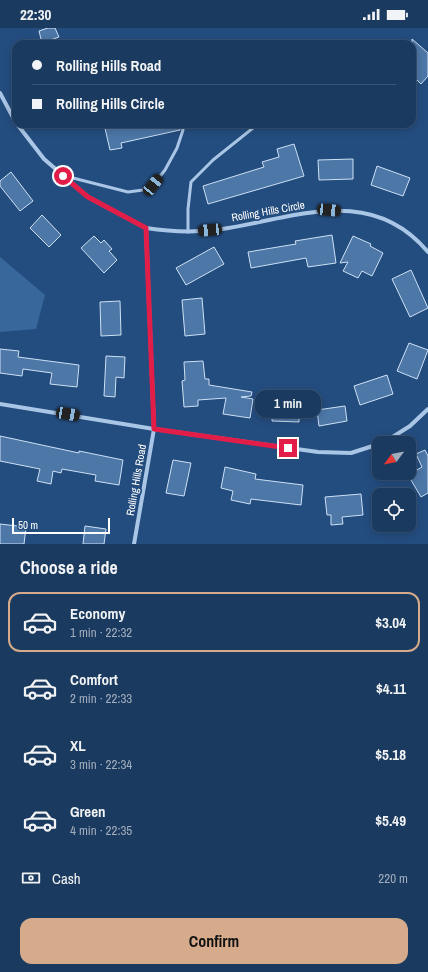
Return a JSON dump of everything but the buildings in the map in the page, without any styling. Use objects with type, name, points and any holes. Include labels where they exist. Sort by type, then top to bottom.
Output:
[{"type":"street","points":[[0,93],[12,116]]},
{"type":"street","points":[[20,128],[44,159],[88,197],[146,228]]},
{"type":"street","name":"Rolling Hills Circle","points":[[146,228],[177,233],[222,229],[329,210],[367,213],[390,221],[408,232],[428,252]]},
{"type":"street","name":"Rolling Hills Road","points":[[134,544],[154,429],[146,228]]},
{"type":"street","points":[[0,404],[154,429],[318,452],[351,453],[372,446]]},
{"type":"street","points":[[394,436],[410,426],[428,409]]},
{"type":"lane","points":[[63,176],[128,192],[142,190],[153,185],[165,170],[177,148],[183,128]]},
{"type":"lane","points":[[188,232],[188,209],[191,182],[213,160],[253,128]]},
{"type":"shaded area","points":[[0,257],[45,295],[36,329],[0,332]]},
{"type":"route","points":[[63,176],[88,197],[146,228],[154,429],[288,448]]}]
